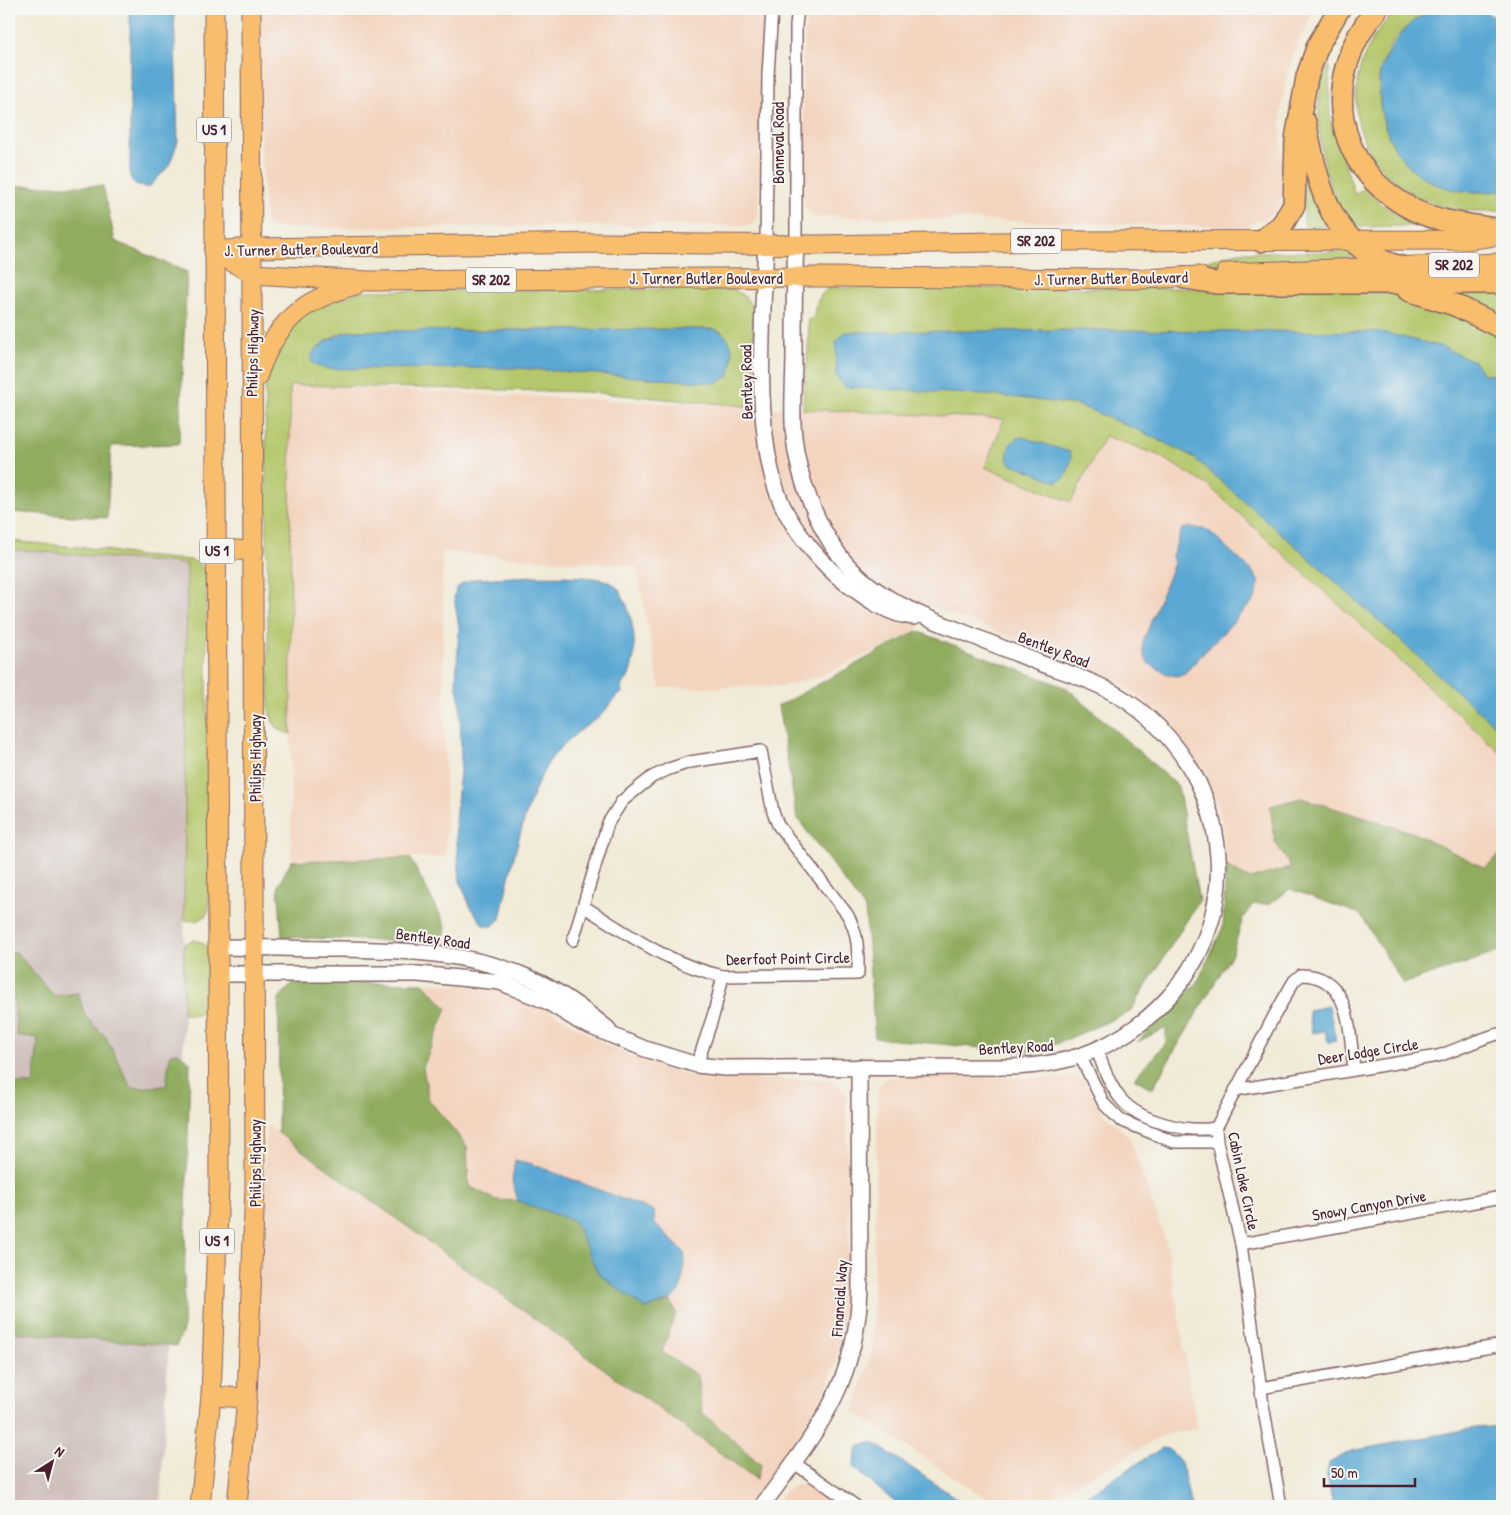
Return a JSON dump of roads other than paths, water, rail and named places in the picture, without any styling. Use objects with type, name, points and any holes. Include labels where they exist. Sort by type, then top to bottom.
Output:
[{"type":"highway","points":[[1261,241],[1282,225],[1294,205],[1296,139],[1307,77],[1318,45],[1339,9]]},
{"type":"highway","points":[[1377,9],[1362,26],[1350,48],[1343,72],[1341,99],[1344,124],[1352,148],[1363,167],[1380,188],[1415,211],[1439,219],[1502,230]]},
{"type":"highway","points":[[1302,110],[1316,176],[1324,197],[1349,240],[1369,255],[1387,264],[1405,268]]},
{"type":"highway","points":[[1185,278],[1216,283],[1502,284]]},
{"type":"highway","points":[[1373,284],[1407,290],[1439,300],[1469,311],[1502,328]]},
{"type":"main road","name":"US 1","points":[[200,1506],[211,1396],[219,1186],[214,9]]},
{"type":"main road","name":"Philips Highway","points":[[237,1506],[247,1398],[255,1186],[251,9]]},
{"type":"main road","name":"J. Turner Butler Boulevard","points":[[214,251],[252,248],[500,246],[597,242],[796,244],[1465,240],[1502,235]]},
{"type":"main road","name":"J. Turner Butler Boulevard","points":[[214,251],[253,274],[368,281],[764,277],[1185,278],[1216,273],[1405,268],[1502,263]]},
{"type":"main road","points":[[251,395],[265,354],[279,330],[293,314],[317,298],[333,291],[368,281]]},
{"type":"main road","points":[[217,549],[254,552]]},
{"type":"main road","points":[[211,1396],[247,1398]]},
{"type":"street","name":"Bonneval Road","points":[[764,277],[768,75],[772,9]]},
{"type":"street","name":"Bonneval Road","points":[[794,278],[796,244],[796,26],[798,9]]},
{"type":"street","name":"Bentley Road","points":[[764,277],[763,395],[766,442],[781,503],[822,560],[839,578],[864,596],[892,612],[904,616],[925,618]]},
{"type":"street","name":"Bentley Road","points":[[218,974],[418,974],[487,980],[523,990],[548,1002],[582,1023],[646,1049],[697,1065],[725,1068],[1026,1067],[1053,1065],[1097,1050],[1140,1026],[1178,987],[1194,966],[1208,930],[1219,866],[1217,843],[1210,809],[1190,766],[1177,748],[1150,718],[1128,702],[1091,682],[925,618],[863,580],[840,556],[815,512],[806,491],[793,435],[794,278]]},
{"type":"street","name":"Deerfoot Point Circle","points":[[573,940],[583,906],[608,823],[622,802],[634,790],[652,777],[690,762],[761,751],[773,812],[778,825],[848,914],[854,925],[857,938],[858,974],[723,976],[681,965],[635,940],[583,906]]},
{"type":"street","name":"Bentley Road","points":[[218,947],[382,949],[431,953],[492,965],[533,979],[553,990],[586,1011],[621,1039]]},
{"type":"street","name":"Cabin Lake Circle","points":[[1281,1506],[1261,1388],[1241,1244],[1217,1142],[1216,1128],[1294,981],[1301,975],[1313,976],[1338,990],[1345,1004],[1354,1069]]},
{"type":"street","points":[[697,1065],[714,1013],[723,976]]},
{"type":"street","name":"Deer Lodge Circle","points":[[1235,1090],[1438,1056],[1458,1050],[1483,1037],[1502,1033]]},
{"type":"street","points":[[1097,1050],[1107,1077],[1128,1106],[1157,1121],[1177,1127],[1198,1130],[1216,1128]]},
{"type":"street","points":[[1080,1056],[1104,1104],[1120,1120],[1174,1142],[1217,1142]]},
{"type":"street","name":"Financial Way","points":[[762,1506],[819,1427],[834,1400],[848,1368],[859,1317],[859,1067]]},
{"type":"street","name":"Snowy Canyon Drive","points":[[1241,1244],[1502,1197]]},
{"type":"street","points":[[1261,1388],[1502,1345]]},
{"type":"street","points":[[794,1462],[856,1506]]},
{"type":"water","points":[[130,9],[174,9],[178,141],[169,166],[149,187],[137,185],[130,176]]},
{"type":"water","points":[[1440,9],[1479,9],[1502,21],[1502,191],[1474,192],[1455,190],[1428,180],[1417,173],[1400,156],[1388,135],[1381,111],[1379,79],[1385,59],[1398,38],[1411,23],[1428,13]]},
{"type":"water","points":[[715,329],[727,337],[732,349],[729,376],[717,383],[517,368],[328,369],[316,366],[311,361],[312,355],[324,343],[342,333],[350,331]]},
{"type":"water","points":[[1102,330],[1381,332],[1440,346],[1474,361],[1483,374],[1502,376],[1502,732],[1298,548],[1192,456],[1138,430],[1078,405],[1001,396],[845,387],[836,376],[836,342],[845,332]]},
{"type":"water","points":[[1022,437],[1070,452],[1072,458],[1065,478],[1057,482],[1010,463],[1007,458],[1010,445],[1017,438]]},
{"type":"water","points":[[1191,527],[1208,530],[1253,572],[1259,582],[1255,599],[1185,673],[1177,676],[1167,674],[1148,663],[1143,653],[1143,642],[1174,563],[1172,556],[1182,529]]},
{"type":"water","points":[[573,576],[602,579],[610,582],[622,594],[626,604],[630,615],[635,647],[629,676],[621,687],[622,693],[614,699],[599,717],[561,747],[542,774],[526,814],[500,919],[492,927],[483,925],[470,906],[460,881],[455,822],[461,762],[460,702],[456,683],[459,627],[454,598],[456,589],[463,583],[474,579]]},
{"type":"water","points":[[1329,1006],[1336,1041],[1328,1043],[1325,1031],[1312,1033],[1308,1010]]},
{"type":"water","points":[[515,1160],[532,1164],[654,1211],[655,1224],[685,1253],[683,1277],[679,1292],[675,1297],[645,1309],[598,1273],[574,1221],[518,1201],[512,1181]]},
{"type":"water","points":[[1502,1426],[1502,1506],[1333,1506],[1327,1476],[1329,1463],[1351,1451],[1475,1428]]},
{"type":"water","points":[[873,1442],[968,1506],[899,1506],[853,1467],[858,1447]]},
{"type":"water","points":[[1162,1448],[1169,1449],[1181,1462],[1191,1506],[1070,1506]]}]
